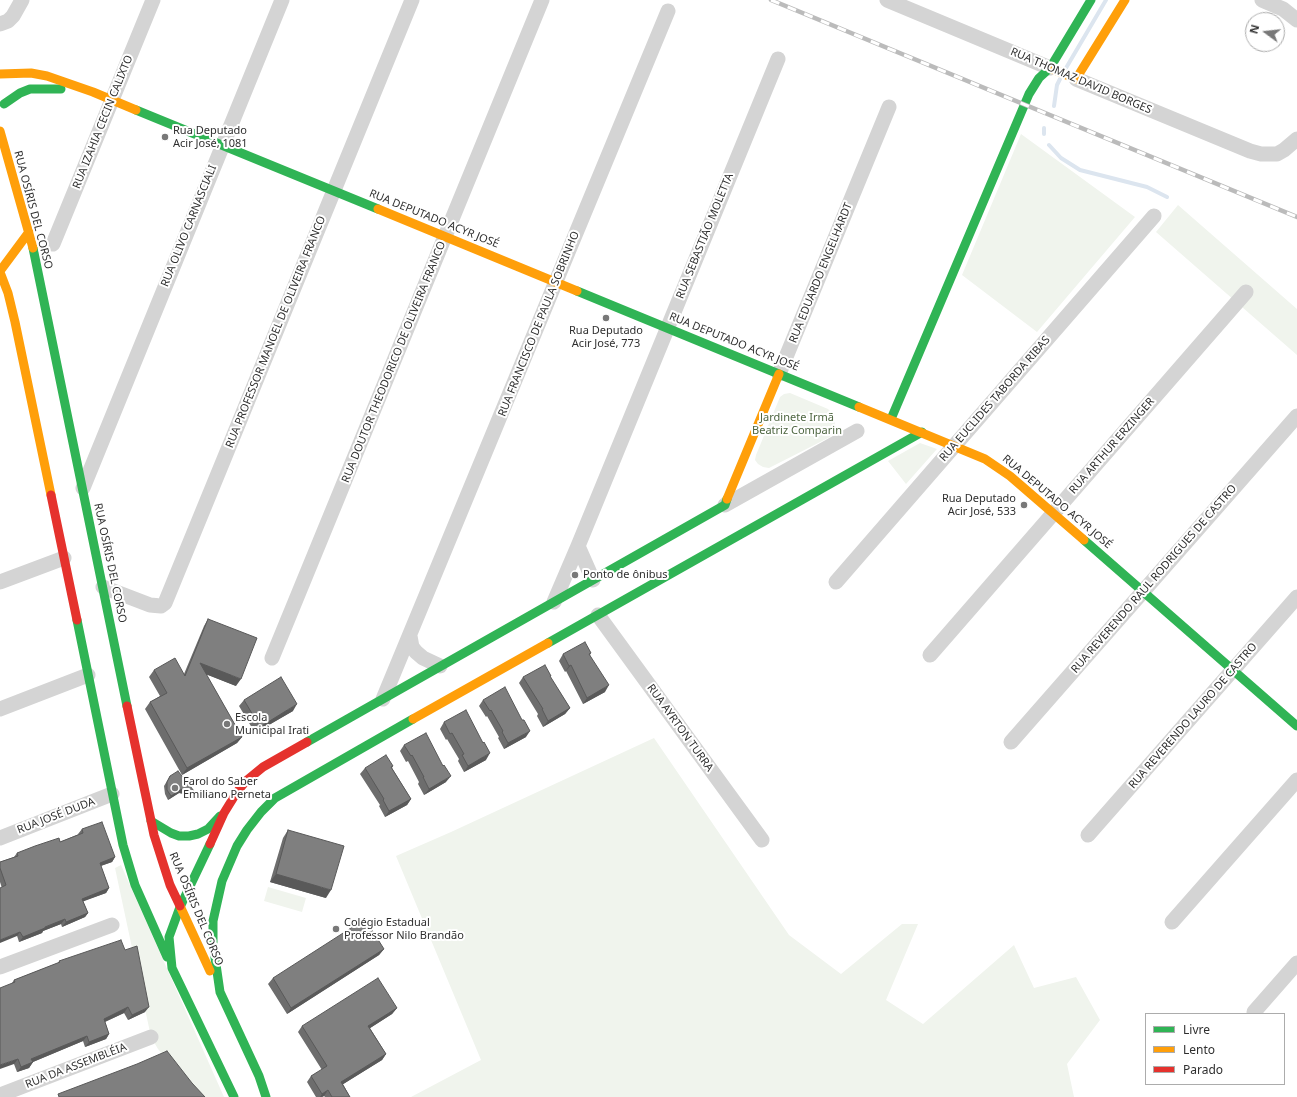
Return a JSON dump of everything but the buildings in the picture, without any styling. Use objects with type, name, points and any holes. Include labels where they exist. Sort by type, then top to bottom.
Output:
[{"type":"street","points":[[0,24],[8,21],[14,16],[22,0]]},
{"type":"street","name":"RUA IZAHIA CECIN CALIXTO","points":[[53,244],[153,0]]},
{"type":"street","name":"RUA OLIVO CARNASCIALI","points":[[83,488],[96,452],[282,0]]},
{"type":"street","name":"RUA PROFESSOR MANOEL DE OLIVEIRA FRANCO","points":[[103,587],[150,605],[161,606],[165,603],[412,0]]},
{"type":"street","name":"RUA DOUTOR THEODORICO DE OLIVEIRA FRANCO","points":[[272,658],[542,0]]},
{"type":"street","name":"RUA THOMAZ DAVID BORGES","points":[[887,0],[1250,151],[1261,154],[1277,154],[1284,150],[1297,138]]},
{"type":"street","points":[[891,419],[1026,99],[1039,78],[1050,68],[1091,0]]},
{"type":"street","points":[[1076,79],[1125,0]]},
{"type":"street","points":[[1262,0],[1283,9],[1297,20]]},
{"type":"street","name":"RUA FRANCISCO DE PAULA SOBRINHO","points":[[383,699],[668,11]]},
{"type":"street","name":"RUA SEBASTIÃO MOLETTA","points":[[554,602],[778,58]]},
{"type":"street","name":"RUA DEPUTADO ACYR JOSÉ","points":[[0,74],[31,73],[47,76],[93,92],[891,419],[985,459],[998,466],[1053,513],[1297,726]]},
{"type":"street","points":[[2,108],[4,85]]},
{"type":"street","name":"RUA DEPUTADO ACYR JOSÉ","points":[[2,108],[20,93],[30,89],[40,88],[93,92]]},
{"type":"street","name":"RUA EDUARDO ENGELHARDT","points":[[725,505],[889,107]]},
{"type":"street","name":"RUA OSÍRIS DEL CORSO","points":[[0,131],[29,232],[151,822],[163,866],[180,907],[259,1076],[266,1097]]},
{"type":"street","name":"RUA EUCLIDES TABORDA RIBAS","points":[[836,582],[1154,216]]},
{"type":"street","points":[[29,232],[0,271],[12,308],[128,865],[144,906],[172,968],[234,1097]]},
{"type":"street","name":"RUA ARTHUR ERZINGER","points":[[930,655],[1246,292]]},
{"type":"street","points":[[11,341],[20,348]]},
{"type":"street","name":"RUA REVERENDO RAUL RODRIGUES DE CASTRO","points":[[1011,742],[1297,416]]},
{"type":"street","points":[[172,968],[169,937],[180,907],[224,813],[237,792],[259,769],[383,699],[412,686],[440,666],[554,602],[595,583],[725,505],[857,431]]},
{"type":"street","points":[[220,992],[212,944],[213,921],[222,880],[237,846],[247,830],[275,798],[922,432]]},
{"type":"street","points":[[76,455],[86,456],[96,452]]},
{"type":"street","points":[[578,546],[595,583]]},
{"type":"street","points":[[0,582],[64,558]]},
{"type":"street","points":[[95,602],[101,595],[103,587]]},
{"type":"street","name":"RUA REVERENDO LAURO DE CASTRO","points":[[1088,835],[1297,597]]},
{"type":"street","points":[[72,599],[79,604],[83,604]]},
{"type":"street","points":[[598,615],[602,606],[602,599]]},
{"type":"street","name":"RUA AYRTON TURRA","points":[[598,615],[762,840]]},
{"type":"street","points":[[103,625],[112,632]]},
{"type":"street","points":[[80,637],[87,627]]},
{"type":"street","points":[[410,636],[412,647],[416,652],[423,658],[440,666]]},
{"type":"street","points":[[400,661],[412,686]]},
{"type":"street","points":[[0,709],[88,675]]},
{"type":"street","points":[[423,699],[432,708]]},
{"type":"street","points":[[1172,922],[1297,780]]},
{"type":"street","name":"RUA JOSÉ DUDA","points":[[0,838],[112,794]]},
{"type":"street","points":[[151,822],[171,833],[180,836],[190,836],[208,829],[224,813]]},
{"type":"street","points":[[0,967],[112,925]]},
{"type":"street","points":[[1254,1012],[1297,963]]},
{"type":"street","name":"RUA DA ASSEMBLÉIA","points":[[0,1095],[151,1037]]},
{"type":"green space","points":[[1021,134],[1135,217],[1037,332],[962,275]]},
{"type":"green space","points":[[1178,205],[1297,309],[1297,355],[1156,232]]},
{"type":"green space","name":"Jardinete Irmã Beatriz Comparin","points":[[790,393],[828,409],[833,414],[835,423],[834,430],[830,437],[769,468],[763,467],[755,460],[756,455],[780,397],[784,394]]},
{"type":"green space","points":[[920,443],[937,449],[906,484],[888,461]]},
{"type":"green space","points":[[654,738],[789,935],[841,974],[902,924],[918,924],[886,1000],[923,1024],[1014,945],[1034,988],[1076,977],[1100,1020],[1067,1064],[1074,1097],[411,1097],[481,1060],[396,856]]},
{"type":"green space","points":[[121,865],[224,1097],[199,1097],[158,1049],[151,1037],[115,868]]},
{"type":"green space","points":[[268,887],[306,898],[302,912],[264,901]]},
{"type":"waterway","points":[[1066,68],[1106,0]]},
{"type":"waterway","points":[[1054,106],[1057,85],[1060,79]]},
{"type":"waterway","points":[[1044,128],[1044,134]]},
{"type":"waterway","points":[[1049,145],[1061,158],[1080,170],[1147,187],[1167,197]]},
{"type":"railway","points":[[771,0],[1297,217]]},
{"type":"traffic: fast","points":[[891,419],[1029,94],[1039,78],[1050,68],[1091,0]]},
{"type":"traffic: fast","points":[[4,104],[20,93],[30,89],[61,89]]},
{"type":"traffic: fast","points":[[136,110],[378,209]]},
{"type":"traffic: fast","points":[[33,248],[127,706]]},
{"type":"traffic: fast","points":[[577,291],[859,407]]},
{"type":"traffic: fast","points":[[548,643],[922,432]]},
{"type":"traffic: fast","points":[[307,742],[725,505],[727,499]]},
{"type":"traffic: fast","points":[[1084,540],[1297,726]]},
{"type":"traffic: fast","points":[[77,620],[123,845],[135,885],[167,957]]},
{"type":"traffic: fast","points":[[266,1097],[259,1076],[220,992],[213,944],[213,921],[222,881],[237,846],[247,830],[261,812],[275,798],[413,719]]},
{"type":"traffic: fast","points":[[151,821],[171,833],[179,836],[189,836],[198,834],[208,829],[220,816]]},
{"type":"traffic: fast","points":[[210,844],[180,907],[169,937],[172,968],[234,1097]]},
{"type":"traffic: slow","points":[[1050,68],[1076,79],[1125,0]]},
{"type":"traffic: slow","points":[[0,74],[31,73],[47,76],[93,92],[136,110]]},
{"type":"traffic: slow","points":[[0,131],[33,248]]},
{"type":"traffic: slow","points":[[378,209],[577,291]]},
{"type":"traffic: slow","points":[[0,271],[29,232]]},
{"type":"traffic: slow","points":[[0,272],[8,293],[15,322],[51,495]]},
{"type":"traffic: slow","points":[[727,499],[779,374]]},
{"type":"traffic: slow","points":[[859,407],[985,459],[1010,476],[1084,540]]},
{"type":"traffic: slow","points":[[413,719],[548,643]]},
{"type":"traffic: slow","points":[[180,906],[210,971]]},
{"type":"traffic: jam","points":[[51,495],[77,620]]},
{"type":"traffic: jam","points":[[127,706],[154,835],[170,885],[180,906]]},
{"type":"traffic: jam","points":[[210,844],[224,813],[246,781],[263,767],[307,742]]},
{"type":"place","name":"Rua Deputado Acir José, 1081","points":[[165,137]]},
{"type":"place","name":"Rua Deputado Acir José, 773","points":[[606,318]]},
{"type":"place","name":"Rua Deputado Acir José, 533","points":[[1024,505]]},
{"type":"place","name":"Ponto de ônibus","points":[[575,575]]},
{"type":"place","name":"Escola Municipal Irati","points":[[227,724]]},
{"type":"place","name":"Farol do Saber Emiliano Perneta","points":[[175,788]]},
{"type":"place","name":"Colégio Estadual Professor Nilo Brandão","points":[[336,929]]}]
